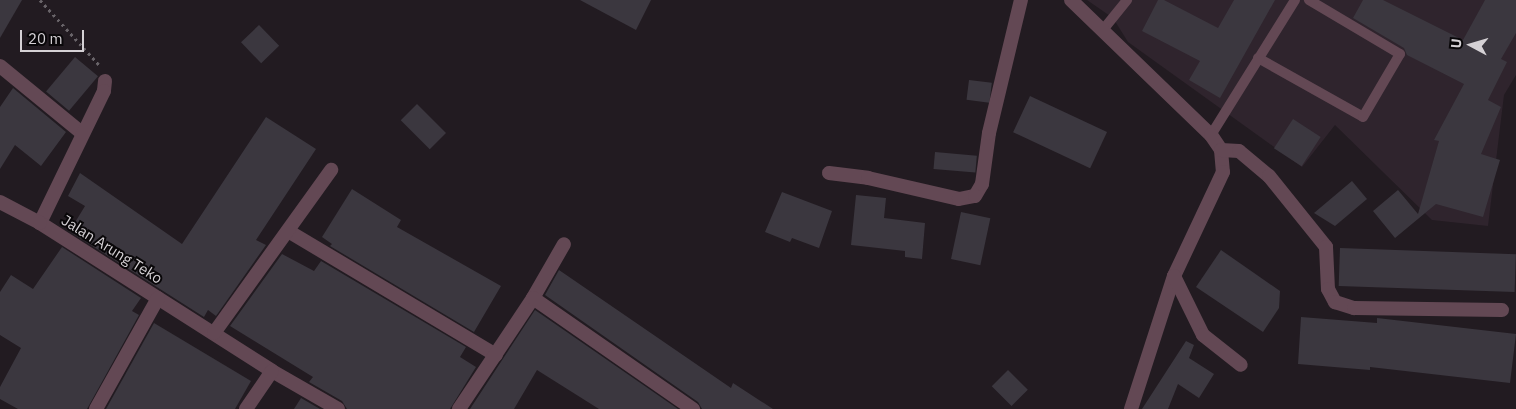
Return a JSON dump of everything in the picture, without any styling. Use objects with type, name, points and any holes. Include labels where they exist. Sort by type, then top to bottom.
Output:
[{"type":"street","points":[[830,173],[868,178],[958,199],[975,196],[982,184],[989,133],[1021,0]]},
{"type":"street","points":[[1071,0],[1211,135],[1221,150],[1223,172],[1174,276],[1131,409]]},
{"type":"street","points":[[0,66],[82,133]]},
{"type":"street","name":"Jalan Arung Teko","points":[[105,81],[104,91],[40,222],[272,371],[338,409]]},
{"type":"street","points":[[1221,150],[1239,151],[1270,176],[1326,247],[1328,289],[1335,302],[1354,308],[1502,310]]},
{"type":"street","points":[[214,333],[331,170]]},
{"type":"street","points":[[0,202],[40,222]]},
{"type":"street","points":[[288,231],[496,355]]},
{"type":"street","points":[[459,409],[533,298],[564,244]]},
{"type":"street","points":[[1174,276],[1203,335],[1241,365]]},
{"type":"street","points":[[96,409],[158,298]]},
{"type":"street","points":[[533,298],[693,409]]},
{"type":"street","points":[[246,409],[272,371]]},
{"type":"lane","points":[[1102,31],[1127,0]]},
{"type":"lane","points":[[1211,135],[1295,0]]},
{"type":"lane","points":[[1258,58],[1363,117],[1400,54],[1308,0]]},
{"type":"path","points":[[40,0],[95,60],[104,72],[105,81]]},
{"type":"shaded area","points":[[1087,0],[1516,0],[1516,75],[1504,95],[1488,226],[1432,220],[1335,125],[1302,167],[1128,42],[1113,18]]},
{"type":"building","points":[[0,0],[22,0],[0,38]]},
{"type":"building","points":[[580,0],[651,0],[636,30]]},
{"type":"building","points":[[1158,0],[1164,0],[1218,28],[1234,0],[1275,0],[1220,98],[1189,80],[1200,61],[1142,31]]},
{"type":"building","points":[[1363,0],[1383,0],[1463,40],[1485,0],[1516,0],[1516,33],[1501,59],[1507,62],[1488,100],[1501,107],[1481,154],[1500,160],[1483,217],[1436,204],[1395,238],[1373,211],[1398,190],[1418,214],[1439,141],[1434,140],[1464,84],[1407,55],[1404,48],[1353,18]]},
{"type":"building","points":[[259,25],[279,46],[261,63],[241,42]]},
{"type":"building","points":[[75,57],[98,76],[69,111],[46,91]]},
{"type":"building","points":[[969,80],[992,83],[989,103],[967,100]]},
{"type":"building","points":[[13,88],[66,132],[41,166],[15,145],[0,169],[0,107]]},
{"type":"building","points":[[1030,96],[1107,132],[1090,168],[1013,132]]},
{"type":"building","points":[[417,104],[446,133],[430,149],[401,120]]},
{"type":"building","points":[[266,117],[316,149],[256,240],[266,245],[216,316],[208,310],[204,317],[72,233],[71,229],[85,206],[68,196],[80,173],[182,244]]},
{"type":"building","points":[[1293,119],[1321,137],[1302,166],[1274,148]]},
{"type":"building","points":[[935,152],[977,156],[975,173],[934,169]]},
{"type":"building","points":[[1352,181],[1367,199],[1335,226],[1314,213]]},
{"type":"building","points":[[352,189],[401,220],[397,227],[501,286],[474,332],[330,246],[332,244],[322,237]]},
{"type":"building","points":[[782,192],[832,211],[819,248],[792,238],[790,242],[765,232]]},
{"type":"building","points":[[856,195],[886,198],[884,218],[925,223],[922,259],[905,257],[905,251],[851,245]]},
{"type":"building","points":[[961,212],[990,218],[980,265],[951,259]]},
{"type":"building","points":[[62,247],[141,298],[132,311],[139,315],[87,409],[18,409],[0,399],[0,387],[21,348],[0,335],[0,292],[11,275],[33,289]]},
{"type":"building","points":[[1340,248],[1516,254],[1515,292],[1339,286]]},
{"type":"building","points":[[1221,250],[1280,291],[1279,308],[1263,332],[1196,287]]},
{"type":"building","points":[[282,254],[314,271],[321,261],[466,347],[460,357],[476,367],[450,409],[347,409],[342,401],[309,382],[313,377],[230,326]]},
{"type":"building","points":[[559,270],[731,388],[733,383],[773,409],[702,409],[698,402],[545,295]]},
{"type":"building","points":[[535,310],[678,409],[599,409],[537,370],[514,409],[470,409]]},
{"type":"building","points":[[1301,317],[1377,323],[1377,318],[1516,334],[1510,383],[1370,367],[1370,370],[1298,364]]},
{"type":"building","points":[[154,323],[251,381],[235,409],[106,409]]},
{"type":"building","points":[[1186,341],[1194,345],[1189,358],[1214,374],[1199,398],[1178,384],[1168,409],[1142,409]]},
{"type":"building","points":[[1008,370],[1028,390],[1012,406],[992,386]]},
{"type":"building","points":[[301,398],[320,409],[294,409]]}]
